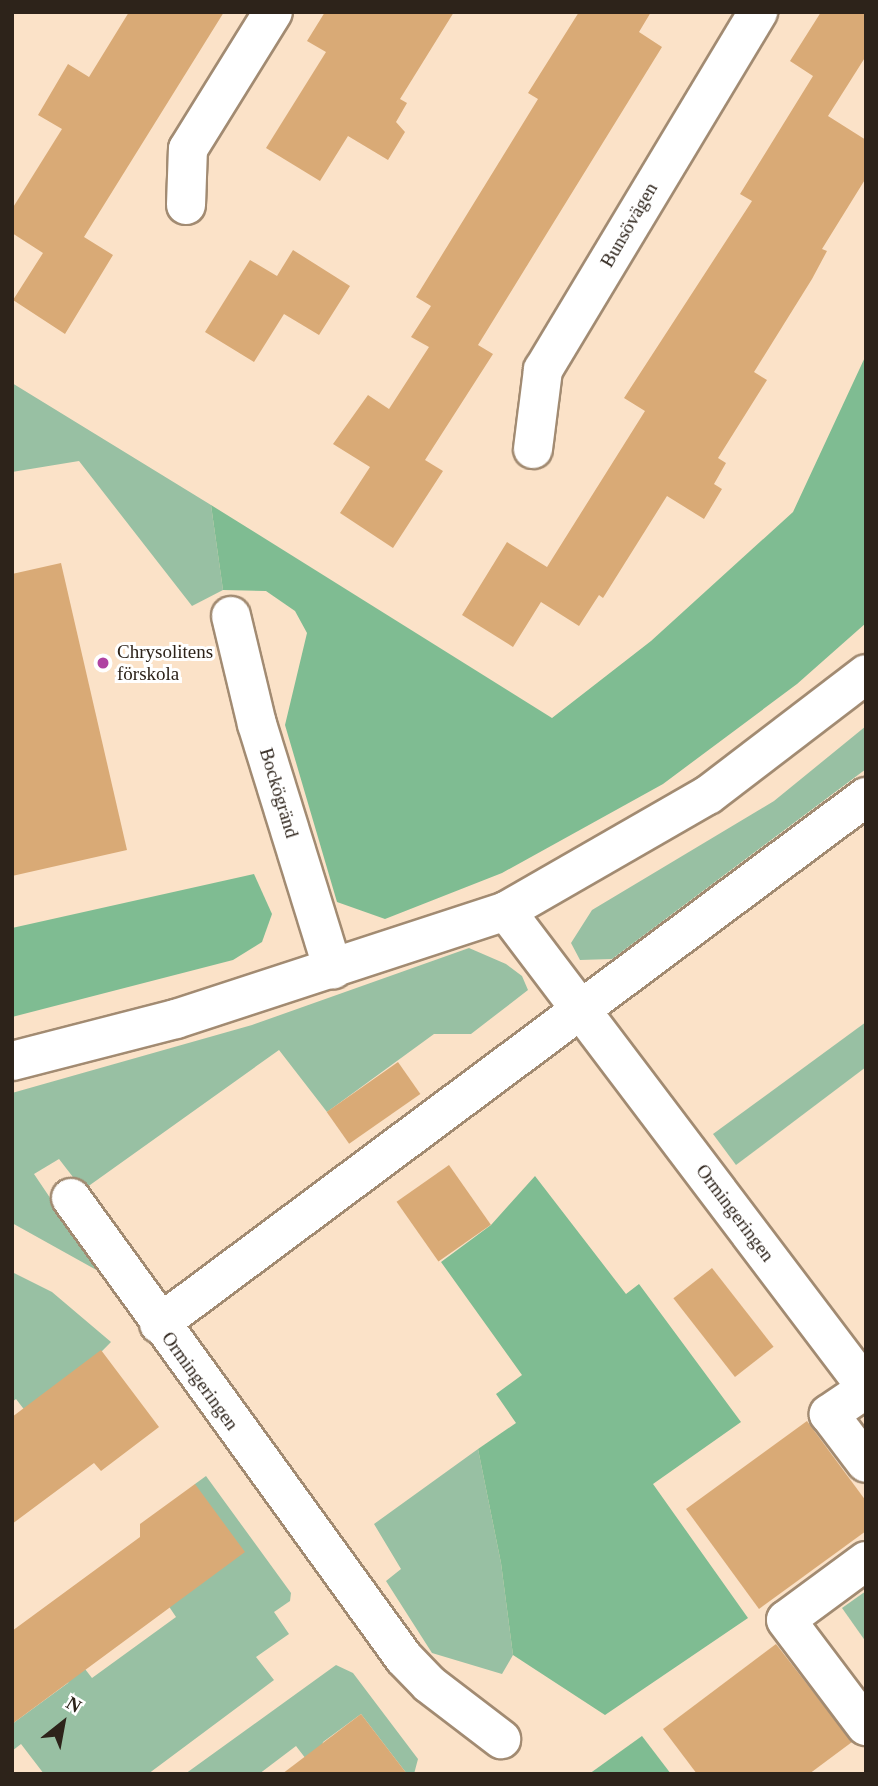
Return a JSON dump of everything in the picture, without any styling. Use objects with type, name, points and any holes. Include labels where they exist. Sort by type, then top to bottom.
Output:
[{"type":"street","points":[[186,205],[188,149],[273,12]]},
{"type":"street","name":"Bunsövägen","points":[[533,449],[543,370],[758,12]]},
{"type":"street","name":"Bockögränd","points":[[231,616],[257,724],[333,969]]},
{"type":"street","points":[[12,1061],[176,1019],[506,911],[708,795],[866,674]]},
{"type":"street","name":"Ormingeringen","points":[[501,1739],[429,1684],[404,1658],[159,1324],[579,1007],[866,797]]},
{"type":"street","name":"Ormingeringen","points":[[506,911],[866,1388],[829,1414],[866,1463]]},
{"type":"street","points":[[71,1198],[159,1324]]},
{"type":"street","points":[[862,1713],[786,1619],[866,1562]]},
{"type":"green space","points":[[866,355],[866,623],[797,684],[663,784],[502,873],[385,919],[337,902],[285,725],[307,633],[295,611],[266,591],[223,590],[211,505],[552,718],[651,641],[793,512]]},
{"type":"green space","points":[[12,383],[211,505],[223,590],[192,606],[79,461],[12,472]]},
{"type":"green space","points":[[866,726],[866,769],[612,959],[580,960],[571,943],[592,910],[774,801]]},
{"type":"green space","points":[[254,874],[272,914],[262,942],[233,960],[12,1017],[12,928]]},
{"type":"green space","points":[[469,948],[506,964],[522,976],[528,990],[471,1034],[434,1034],[327,1112],[279,1050],[83,1190],[59,1159],[34,1174],[100,1272],[12,1223],[12,1093],[252,1025]]},
{"type":"green space","points":[[866,1022],[866,1067],[736,1165],[713,1134]]},
{"type":"green space","points":[[535,1176],[626,1294],[639,1284],[741,1422],[653,1484],[748,1618],[605,1715],[513,1655],[501,1563],[478,1449],[516,1423],[496,1394],[522,1375],[441,1262],[491,1225]]},
{"type":"green space","points":[[12,1272],[52,1292],[111,1342],[33,1421],[16,1399],[12,1402]]},
{"type":"green space","points":[[478,1449],[501,1563],[513,1655],[502,1674],[432,1653],[386,1581],[401,1569],[374,1524]]},
{"type":"green space","points":[[206,1476],[291,1593],[290,1601],[274,1612],[289,1634],[256,1657],[274,1680],[148,1774],[44,1774],[21,1744],[12,1751],[12,1724],[68,1683],[78,1660],[92,1678],[176,1617],[162,1596],[195,1484]]},
{"type":"green space","points":[[866,1591],[866,1642],[842,1608]]},
{"type":"green space","points":[[336,1665],[353,1673],[418,1759],[414,1774],[407,1774],[361,1714],[323,1742],[316,1772],[296,1746],[259,1774],[185,1774]]},
{"type":"green space","points":[[642,1736],[671,1774],[589,1774]]},
{"type":"building","points":[[129,12],[224,12],[84,237],[113,255],[65,334],[13,300],[43,253],[12,233],[12,209],[62,129],[38,115],[68,64],[89,77]]},
{"type":"building","points":[[325,12],[454,12],[400,99],[407,103],[396,122],[405,132],[388,160],[348,136],[320,181],[266,148],[326,52],[307,41]]},
{"type":"building","points":[[579,12],[651,12],[639,32],[662,47],[478,345],[493,354],[425,460],[443,471],[393,548],[340,513],[370,467],[333,444],[368,395],[389,409],[429,347],[411,337],[431,306],[416,297],[538,99],[528,93]]},
{"type":"building","points":[[821,12],[866,12],[866,56],[828,116],[866,140],[866,178],[822,249],[827,251],[812,279],[754,372],[767,380],[718,458],[726,463],[714,484],[722,489],[704,519],[667,496],[603,598],[599,595],[579,626],[541,602],[513,647],[462,615],[507,542],[547,567],[645,411],[624,398],[752,201],[740,194],[813,76],[790,61]]},
{"type":"building","points":[[293,250],[350,286],[319,335],[284,314],[254,362],[205,332],[250,260],[277,276]]},
{"type":"building","points":[[61,563],[127,850],[12,876],[12,574]]},
{"type":"building","points":[[398,1062],[420,1094],[349,1144],[327,1112]]},
{"type":"building","points":[[449,1165],[491,1225],[438,1262],[397,1202]]},
{"type":"building","points":[[712,1268],[774,1347],[735,1377],[673,1298]]},
{"type":"building","points":[[101,1350],[159,1427],[101,1471],[94,1463],[12,1524],[12,1417]]},
{"type":"building","points":[[807,1421],[866,1501],[866,1531],[759,1609],[686,1509]]},
{"type":"building","points":[[195,1484],[245,1552],[12,1724],[12,1631],[140,1537],[140,1524]]},
{"type":"building","points":[[776,1644],[852,1742],[809,1774],[697,1774],[663,1729]]},
{"type":"building","points":[[361,1714],[407,1774],[282,1774]]},
{"type":"place","name":"Chrysolitens förskola","points":[[103,663]]}]
